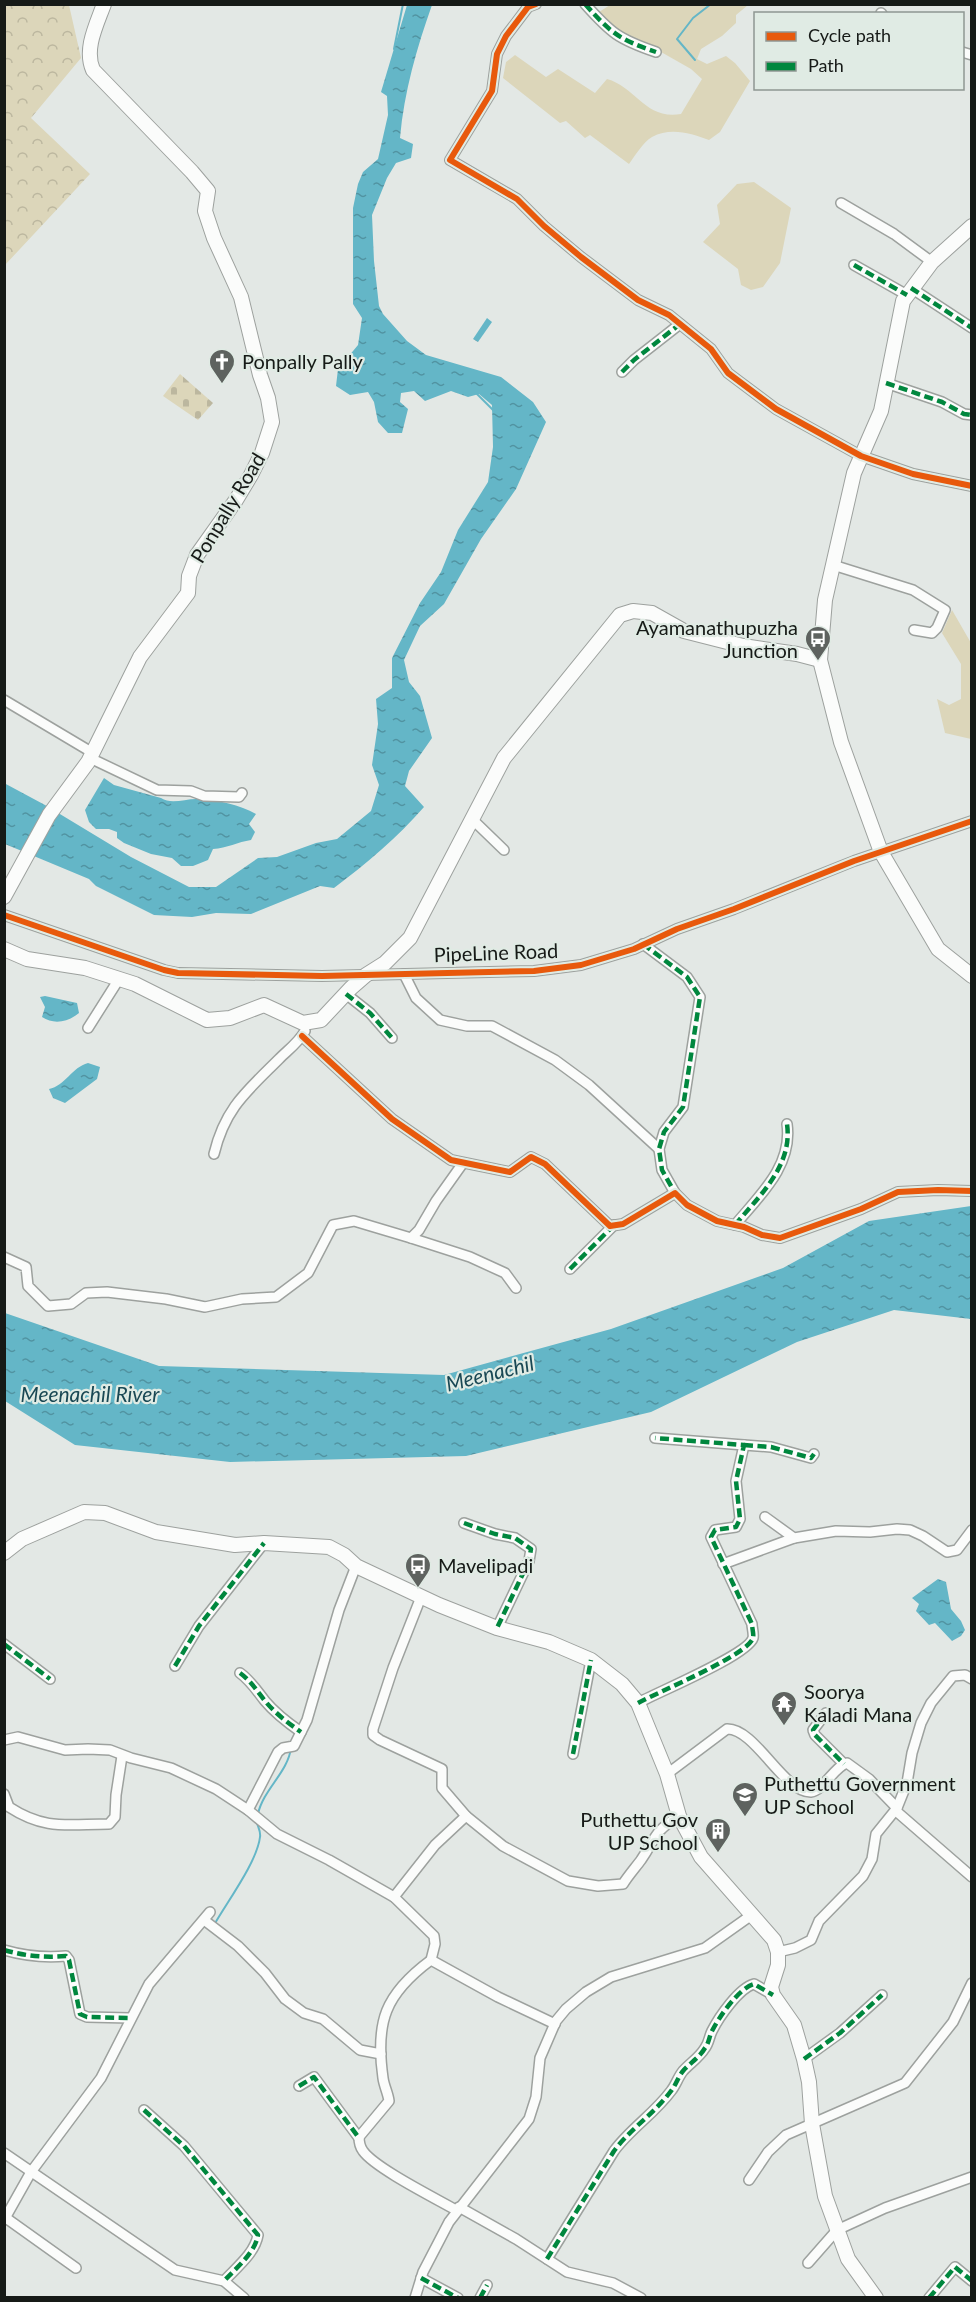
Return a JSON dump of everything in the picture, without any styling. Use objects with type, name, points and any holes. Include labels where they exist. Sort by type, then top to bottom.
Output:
[{"type":"main road","name":"Ponpally Road","points":[[4,897],[50,815],[92,755],[140,657],[188,593],[189,576],[197,555],[246,483],[262,453],[272,422],[268,398],[241,297],[214,238],[206,211],[208,191],[93,70],[88,58],[92,37],[104,4]]},
{"type":"main road","points":[[972,226],[932,262],[903,301],[881,411],[854,473],[825,600],[820,660],[841,742],[881,852],[938,949],[972,976]]},
{"type":"main road","points":[[4,949],[27,959],[85,968],[135,984],[207,1020],[230,1018],[264,1005],[303,1023],[321,1020],[366,975],[385,963],[410,938],[504,758],[620,615],[633,611],[652,613],[684,631],[820,660]]},
{"type":"main road","points":[[4,1552],[22,1539],[92,1510],[156,1532],[235,1545],[264,1543],[329,1547],[344,1555],[356,1566],[421,1597],[497,1628],[549,1642],[591,1660],[622,1684],[638,1703],[667,1774],[679,1816],[700,1857],[774,1940],[778,1952],[778,1965],[771,1987],[773,1995],[794,2025],[804,2059],[809,2082],[812,2124],[825,2196],[848,2259],[876,2298]]},
{"type":"street","points":[[536,4],[528,7],[506,36],[497,54],[492,91],[450,160],[518,200],[544,226],[581,257],[638,300],[669,315],[711,349],[728,372],[776,409],[861,456],[913,474],[972,486]]},
{"type":"street","points":[[585,4],[610,32],[629,43],[656,52]]},
{"type":"street","points":[[841,203],[894,234],[932,262]]},
{"type":"street","points":[[855,265],[909,292],[972,328]]},
{"type":"street","points":[[622,372],[680,324]]},
{"type":"street","points":[[886,383],[942,402],[972,416]]},
{"type":"street","points":[[833,565],[914,590],[945,610],[937,628],[932,633],[914,630]]},
{"type":"street","points":[[4,700],[92,755],[157,790],[191,791],[204,796],[231,798],[238,797],[242,793]]},
{"type":"street","points":[[472,819],[504,850]]},
{"type":"street","name":"PipeLine Road","points":[[4,915],[178,973],[322,976],[534,971],[581,965],[643,944],[881,852],[972,821]]},
{"type":"street","points":[[643,944],[687,977],[700,997],[683,1107],[664,1132],[659,1149],[662,1170],[675,1193],[687,1205],[717,1221],[780,1238],[832,1220],[898,1192],[972,1191]]},
{"type":"street","points":[[404,974],[416,998],[440,1020],[467,1026],[492,1026],[555,1060],[589,1085],[659,1149]]},
{"type":"street","points":[[88,1028],[119,979]]},
{"type":"street","points":[[346,994],[370,1013],[392,1038]]},
{"type":"street","points":[[214,1154],[218,1136],[230,1111],[240,1097],[302,1036],[312,1022]]},
{"type":"street","points":[[302,1036],[392,1119],[451,1160],[510,1172],[531,1157],[545,1164],[610,1226],[622,1224],[675,1193]]},
{"type":"street","points":[[735,1225],[768,1185],[782,1163],[789,1136],[787,1124]]},
{"type":"street","points":[[411,1238],[419,1230],[463,1163]]},
{"type":"street","points":[[4,1257],[26,1268],[28,1286],[48,1306],[71,1304],[86,1293],[107,1292],[166,1299],[205,1307],[242,1299],[276,1297],[308,1273],[333,1225],[354,1221],[470,1257],[505,1273],[516,1287]]},
{"type":"street","points":[[570,1269],[614,1225]]},
{"type":"street","points":[[654,1438],[771,1447],[811,1458],[814,1454]]},
{"type":"street","points":[[638,1703],[683,1683],[749,1645],[753,1637],[752,1624],[711,1537],[715,1530],[736,1527],[740,1520],[736,1481],[744,1444]]},
{"type":"street","points":[[765,1517],[794,1538]]},
{"type":"street","points":[[464,1523],[495,1534],[515,1538],[531,1548],[529,1561],[497,1628]]},
{"type":"street","points":[[723,1564],[794,1538],[836,1531],[910,1530],[923,1536],[940,1549],[953,1552],[972,1530]]},
{"type":"street","points":[[175,1666],[199,1626],[264,1543]]},
{"type":"street","points":[[248,1810],[278,1752],[283,1748],[294,1746],[307,1720],[339,1610],[356,1566]]},
{"type":"street","points":[[421,1597],[393,1668],[373,1734],[380,1740],[442,1769],[441,1788],[466,1816],[503,1846],[568,1881],[610,1886],[623,1884],[642,1860],[653,1837],[662,1826],[679,1816]]},
{"type":"street","points":[[4,1644],[50,1679]]},
{"type":"street","points":[[573,1754],[591,1660]]},
{"type":"street","points":[[240,1672],[282,1718],[301,1732]]},
{"type":"street","points":[[778,1952],[795,1948],[811,1940],[819,1921],[863,1876],[872,1858],[876,1834],[897,1810],[907,1783],[912,1753],[921,1723],[931,1702],[953,1676],[965,1675],[972,1679]]},
{"type":"street","points":[[826,1713],[813,1730],[815,1735],[844,1764],[847,1763],[869,1779],[897,1810],[972,1877]]},
{"type":"street","points":[[667,1774],[730,1728],[752,1742],[793,1784],[803,1791],[818,1790],[844,1764]]},
{"type":"street","points":[[4,1740],[18,1737],[65,1750],[110,1750],[122,1756],[171,1768],[216,1789],[293,1843],[329,1860],[394,1897],[434,1936],[435,1944],[431,1960],[390,2000],[380,2043],[383,2081],[389,2101],[359,2138]]},
{"type":"street","points":[[4,1794],[9,1807],[40,1823],[69,1826],[109,1824],[115,1817],[122,1756]]},
{"type":"street","points":[[394,1897],[435,1845],[466,1816]]},
{"type":"street","points":[[415,2298],[421,2278],[439,2239],[458,2209],[529,2119],[536,2097],[540,2058],[555,2024],[566,2009],[586,1992],[611,1977],[705,1948],[753,1914]]},
{"type":"street","points":[[76,2268],[5,2219],[31,2172],[101,2078],[149,1983],[207,1916],[219,1931],[265,1972],[285,1999],[303,2013],[324,2019],[360,2050],[381,2054]]},
{"type":"street","points":[[4,1950],[37,1957],[66,1956],[69,1960],[80,2014],[87,2017],[130,2018]]},
{"type":"street","points":[[431,1960],[498,1997],[555,2024]]},
{"type":"street","points":[[749,2180],[775,2143],[786,2135],[905,2083],[953,2022],[972,1983]]},
{"type":"street","points":[[547,2259],[614,2151],[625,2136],[671,2091],[683,2071],[707,2046],[719,2019],[736,1996],[749,1985],[754,1984],[773,1995]]},
{"type":"street","points":[[804,2059],[840,2033],[882,1995]]},
{"type":"street","points":[[299,2086],[314,2077],[359,2138],[363,2152],[386,2169],[567,2272],[613,2283],[641,2298]]},
{"type":"street","points":[[144,2110],[184,2146],[258,2235],[257,2242],[249,2254],[224,2281]]},
{"type":"street","points":[[4,2153],[175,2270],[224,2281],[244,2298]]},
{"type":"street","points":[[808,2264],[837,2230],[885,2208],[972,2177]]},
{"type":"street","points":[[929,2298],[955,2267],[972,2281]]},
{"type":"street","points":[[421,2278],[458,2298]]},
{"type":"street","points":[[480,2298],[487,2285]]},
{"type":"green space","points":[[5,4],[69,5],[81,58],[31,118],[90,174],[5,265]]},
{"type":"green space","points":[[610,5],[748,5],[736,15],[736,23],[722,36],[701,49],[697,59],[707,64],[726,56],[750,81],[720,132],[709,140],[680,132],[659,134],[645,142],[629,164],[590,135],[585,138],[566,121],[560,123],[503,78],[506,62],[515,55],[546,77],[558,69],[595,93],[607,79],[626,89],[649,108],[669,115],[681,114],[702,79],[691,69],[654,48],[636,42],[616,31],[599,12]]},
{"type":"green space","points":[[754,182],[791,208],[780,263],[763,287],[751,290],[741,285],[738,269],[703,242],[720,224],[717,205],[737,184]]},
{"type":"green space","points":[[180,374],[213,403],[198,420],[163,396]]},
{"type":"green space","points":[[952,610],[971,643],[971,739],[945,733],[937,699],[949,705],[961,699],[961,664],[942,633]]},
{"type":"water","points":[[407,5],[432,5],[412,70],[402,121],[400,138],[413,144],[411,158],[396,163],[387,178],[372,215],[379,306],[383,314],[407,341],[426,355],[501,377],[533,402],[546,422],[516,489],[481,539],[444,604],[420,626],[404,660],[409,682],[420,696],[432,738],[409,771],[405,786],[424,807],[381,850],[334,888],[320,886],[251,914],[216,913],[192,917],[154,915],[96,886],[89,879],[5,844],[4,783],[131,857],[189,887],[216,887],[258,858],[277,857],[316,843],[337,839],[371,811],[379,785],[372,765],[378,724],[376,699],[392,688],[392,658],[420,603],[441,572],[458,530],[488,482],[493,447],[492,405],[479,394],[468,397],[451,391],[425,401],[414,391],[401,393],[400,402],[408,409],[402,433],[388,433],[378,422],[374,402],[368,392],[350,395],[336,386],[338,369],[358,345],[362,318],[353,304],[353,208],[363,172],[378,159],[388,115],[387,96],[381,92]]},
{"type":"water","points":[[487,318],[492,322],[478,342],[473,339]]},
{"type":"water","points":[[104,778],[114,785],[165,800],[206,800],[243,808],[256,814],[249,824],[255,832],[251,840],[213,849],[208,860],[193,866],[181,866],[172,858],[151,854],[124,843],[117,838],[117,832],[109,829],[96,829],[89,822],[85,810]]},
{"type":"water","points":[[40,997],[77,1003],[79,1013],[70,1019],[61,1021],[51,1021],[42,1017],[45,1007]]},
{"type":"water","points":[[88,1063],[100,1067],[97,1079],[65,1103],[53,1098],[49,1089],[60,1084],[77,1068]]},
{"type":"water","name":"Meenachil River","points":[[971,1206],[971,1319],[894,1310],[797,1342],[651,1412],[466,1456],[230,1462],[75,1445],[5,1401],[5,1313],[159,1366],[444,1375],[611,1329],[783,1268],[869,1221]]},
{"type":"water","points":[[938,1579],[946,1582],[951,1609],[965,1630],[961,1636],[952,1641],[935,1623],[929,1625],[916,1611],[919,1604],[912,1598]]},
{"type":"waterway","points":[[394,49],[403,4]]},
{"type":"waterway","points":[[695,60],[677,39],[693,18],[711,4]]},
{"type":"waterway","points":[[477,394],[494,411]]},
{"type":"waterway","points":[[258,1814],[265,1797],[285,1765],[291,1748]]},
{"type":"waterway","points":[[214,1925],[241,1882],[258,1847],[260,1831],[257,1823]]},
{"type":"marked path","points":[[585,4],[616,34],[656,52]]},
{"type":"marked path","points":[[854,265],[907,295]]},
{"type":"marked path","points":[[911,288],[972,328]]},
{"type":"marked path","points":[[622,372],[680,324]]},
{"type":"marked path","points":[[886,383],[942,402],[964,414],[972,415]]},
{"type":"marked path","points":[[643,944],[687,977],[700,997],[683,1107],[664,1132],[659,1149],[662,1170],[675,1193]]},
{"type":"marked path","points":[[346,994],[370,1013],[392,1038]]},
{"type":"marked path","points":[[735,1225],[764,1191],[780,1167],[785,1153],[787,1124]]},
{"type":"marked path","points":[[570,1269],[614,1225]]},
{"type":"marked path","points":[[638,1703],[736,1654],[753,1638],[752,1624],[711,1537],[715,1530],[736,1527],[740,1519],[736,1481],[744,1445],[655,1438]]},
{"type":"marked path","points":[[744,1445],[771,1447],[811,1458],[814,1454]]},
{"type":"marked path","points":[[464,1523],[495,1534],[515,1538],[531,1549],[529,1561],[497,1628]]},
{"type":"marked path","points":[[175,1666],[199,1626],[264,1543]]},
{"type":"marked path","points":[[4,1644],[50,1679]]},
{"type":"marked path","points":[[573,1754],[591,1660]]},
{"type":"marked path","points":[[240,1673],[273,1710],[301,1732]]},
{"type":"marked path","points":[[826,1713],[813,1730],[815,1735],[844,1764]]},
{"type":"marked path","points":[[4,1950],[35,1956],[66,1956],[69,1960],[80,2014],[87,2017],[130,2018]]},
{"type":"marked path","points":[[547,2259],[614,2151],[673,2089],[683,2071],[703,2052],[724,2011],[742,1991],[754,1984],[773,1995]]},
{"type":"marked path","points":[[804,2059],[840,2033],[882,1995]]},
{"type":"marked path","points":[[299,2086],[314,2077],[359,2138]]},
{"type":"marked path","points":[[144,2110],[184,2146],[258,2235],[249,2254],[224,2281]]},
{"type":"marked path","points":[[929,2298],[955,2267],[972,2281]]},
{"type":"marked path","points":[[421,2278],[458,2298]]},
{"type":"marked path","points":[[480,2298],[487,2285]]},
{"type":"cycle path","points":[[536,4],[528,7],[506,36],[497,54],[492,91],[450,160],[517,199],[544,226],[581,257],[638,300],[669,315],[711,349],[728,373],[776,409],[861,456],[913,474],[972,486]]},
{"type":"cycle path","points":[[4,915],[178,973],[322,976],[534,971],[581,965],[634,949],[677,929],[854,861],[972,821]]},
{"type":"cycle path","points":[[302,1036],[392,1119],[451,1160],[510,1172],[531,1157],[545,1164],[610,1226],[623,1224],[675,1193],[687,1205],[717,1221],[780,1238],[861,1209],[898,1192],[972,1191]]},
{"type":"place","name":"Ponpally Pally","points":[[222,385]]},
{"type":"place","name":"Ayamanathupuzha Junction","points":[[818,662]]},
{"type":"place","name":"Mavelipadi","points":[[418,1589]]},
{"type":"place","name":"Soorya Kaladi Mana","points":[[784,1727]]},
{"type":"place","name":"Puthettu Government UP School","points":[[745,1818]]},
{"type":"place","name":"Puthettu Gov UP School","points":[[718,1854]]},
{"type":"water label","name":"Meenachil","points":[[490,1374]]}]
